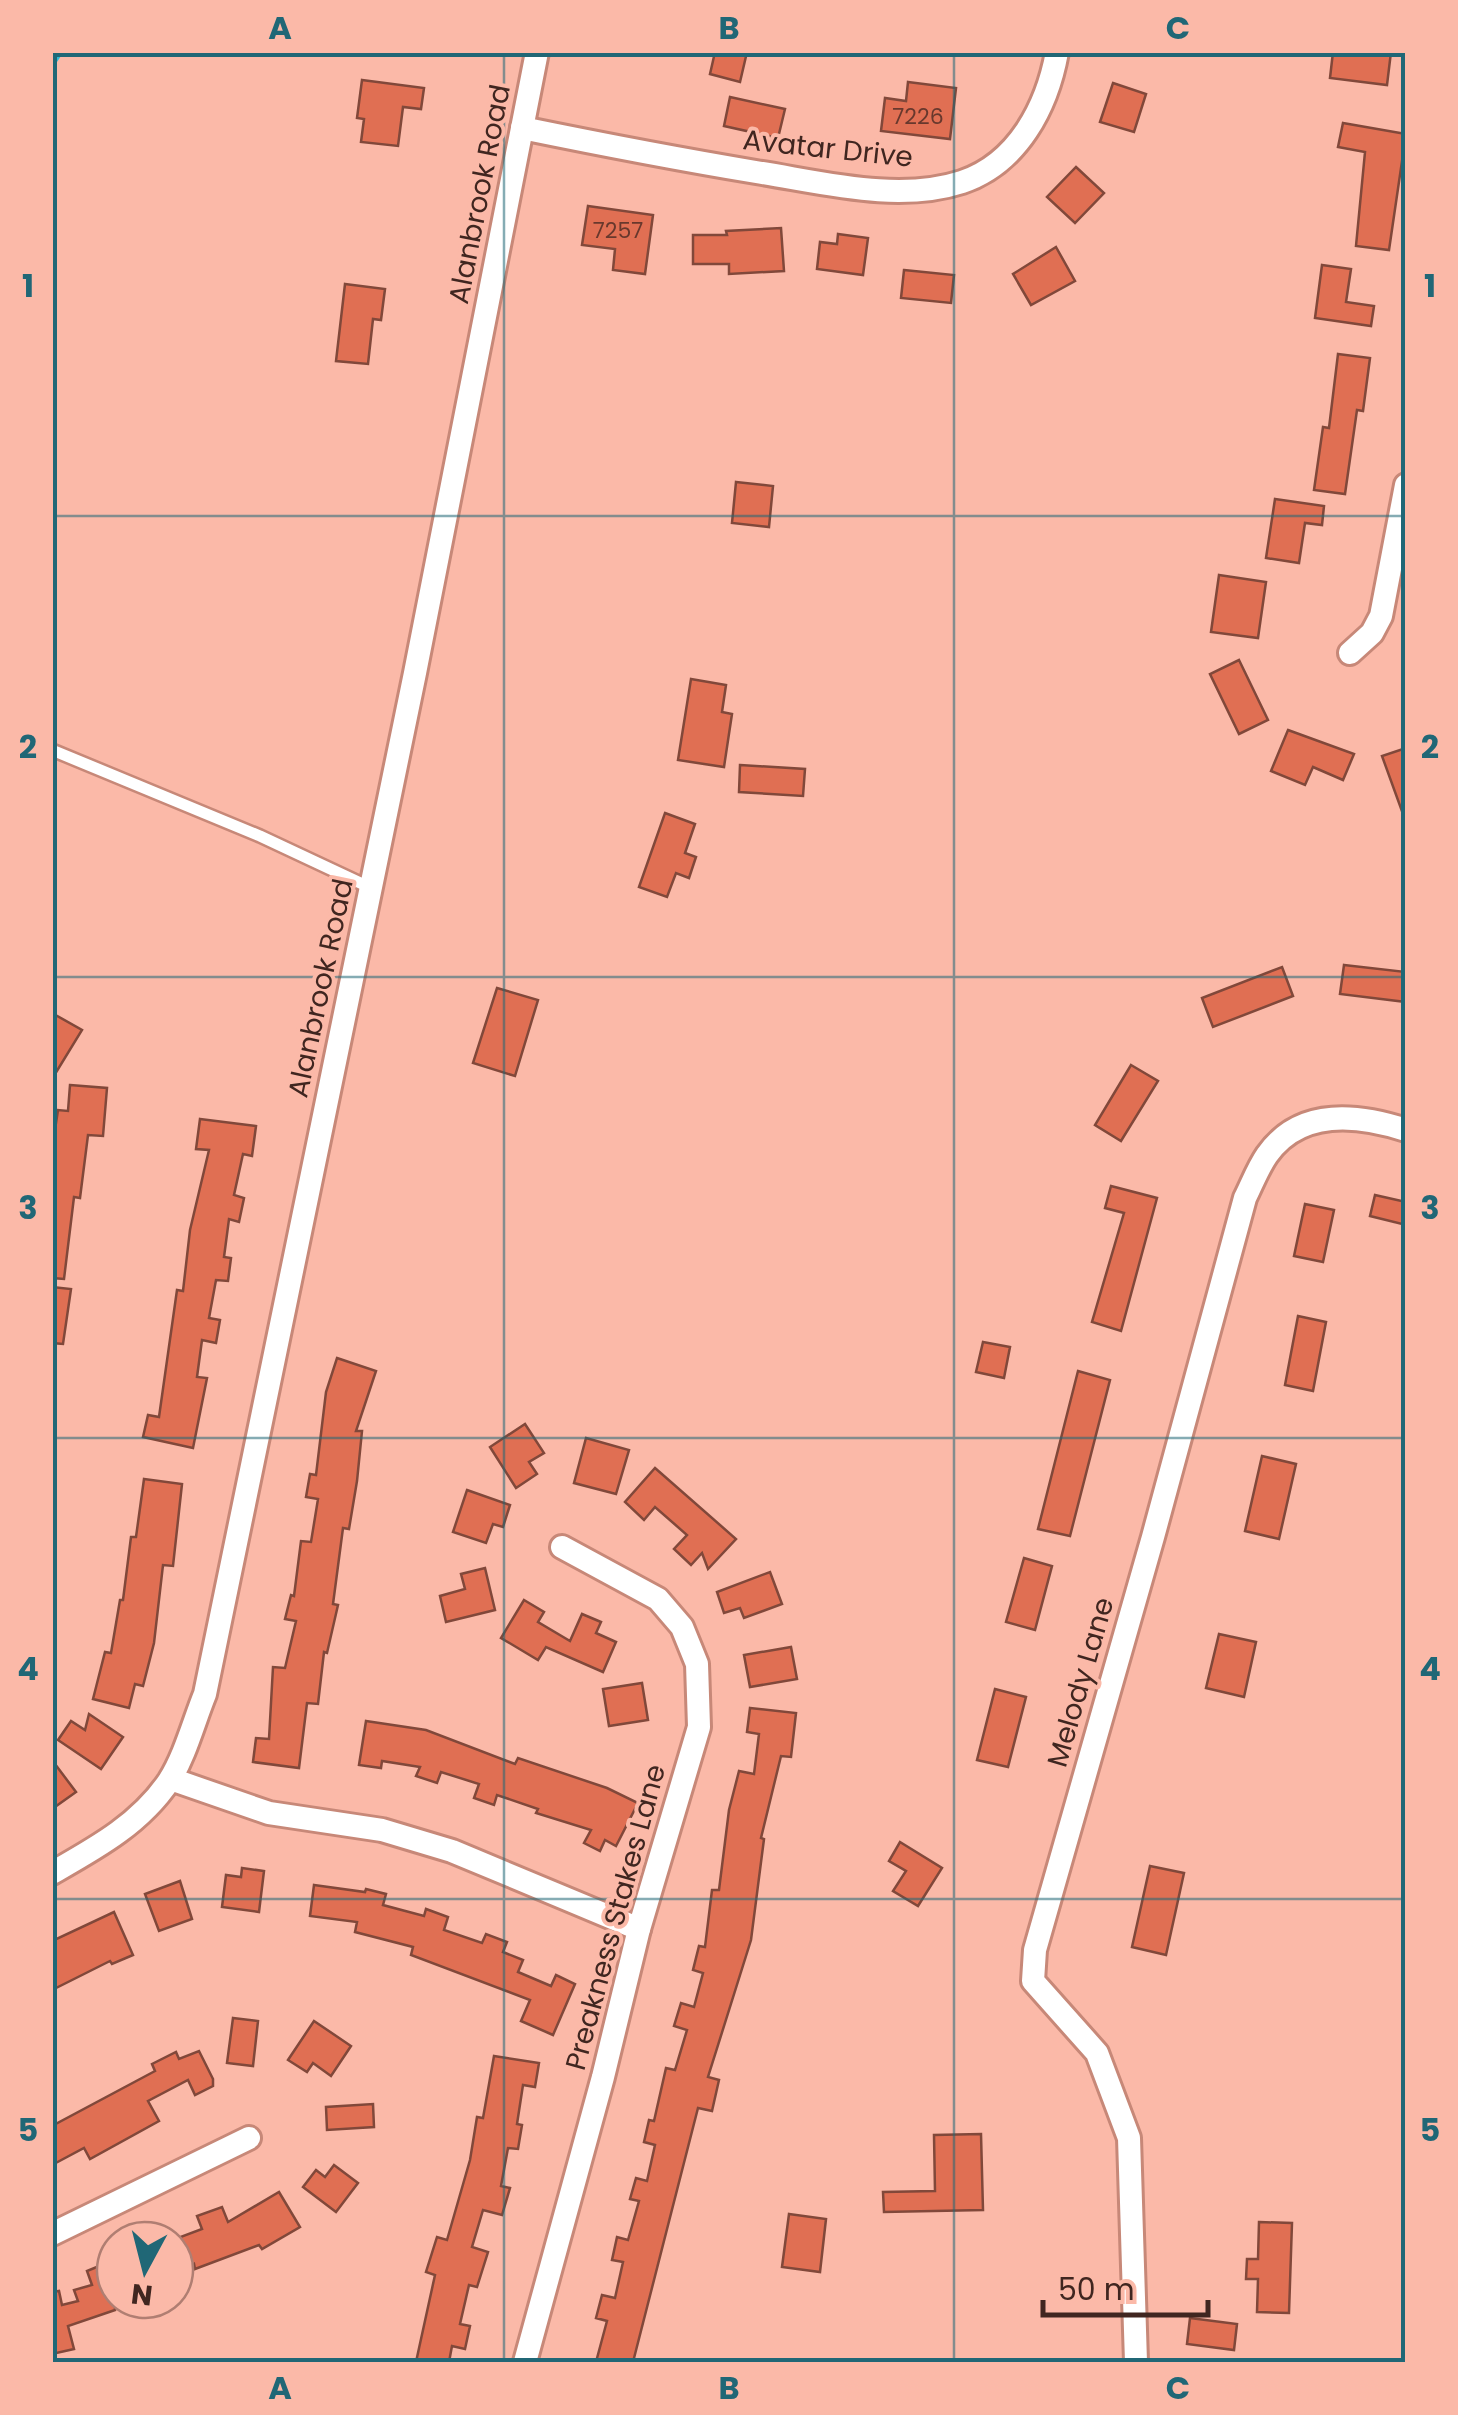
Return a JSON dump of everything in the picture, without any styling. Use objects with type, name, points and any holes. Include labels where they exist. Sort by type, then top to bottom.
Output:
[{"type":"street","name":"Alanbrook Road","points":[[52,1874],[110,1840],[142,1814],[171,1779],[204,1694],[371,888],[536,52]]},
{"type":"street","name":"Avatar Drive","points":[[522,128],[824,183],[900,191],[937,187],[963,182],[994,166],[1029,130],[1044,103],[1056,52]]},
{"type":"street","points":[[1350,653],[1372,633],[1380,616],[1406,486]]},
{"type":"street","name":"Melody Lane","points":[[1136,2362],[1128,2138],[1097,2052],[1033,1981],[1036,1950],[1244,1198],[1266,1156],[1279,1141],[1310,1122],[1343,1117],[1406,1130]]},
{"type":"street","name":"Preakness Stakes Lane","points":[[525,2362],[639,1929],[699,1727],[696,1664],[682,1627],[658,1599],[562,1546]]},
{"type":"street","points":[[171,1779],[268,1813],[382,1830],[452,1851],[639,1929]]},
{"type":"street","points":[[52,2234],[250,2138]]},
{"type":"lane","points":[[52,750],[260,836],[371,888]]},
{"type":"building","points":[[715,52],[747,52],[740,82],[710,74]]},
{"type":"building","points":[[1333,52],[1391,52],[1387,85],[1330,78]]},
{"type":"building","points":[[362,80],[424,88],[421,109],[403,107],[398,146],[361,142],[364,119],[357,118]]},
{"type":"building","points":[[908,82],[956,88],[950,139],[881,131],[885,98],[906,101]]},
{"type":"building","points":[[1113,83],[1146,94],[1134,132],[1100,122]]},
{"type":"building","points":[[730,97],[785,109],[778,138],[724,126]]},
{"type":"building","points":[[1343,123],[1406,134],[1389,250],[1356,246],[1365,152],[1338,147]]},
{"type":"building","points":[[1076,167],[1104,193],[1075,223],[1047,197]]},
{"type":"building","points":[[588,206],[653,215],[645,274],[613,270],[615,249],[582,245]]},
{"type":"building","points":[[781,228],[784,271],[729,274],[729,264],[693,264],[693,235]]},
{"type":"building","points":[[838,234],[868,238],[863,275],[817,269],[820,242],[837,244]]},
{"type":"building","points":[[1056,247],[1075,281],[1031,305],[1013,274]]},
{"type":"building","points":[[1322,265],[1351,269],[1346,302],[1374,306],[1371,326],[1315,318]]},
{"type":"building","points":[[904,270],[954,275],[951,303],[901,298]]},
{"type":"building","points":[[345,284],[385,289],[381,320],[373,319],[368,364],[336,361]]},
{"type":"building","points":[[1338,354],[1370,358],[1363,411],[1357,410],[1345,494],[1314,490],[1323,427],[1329,428]]},
{"type":"building","points":[[736,482],[773,486],[769,527],[732,523]]},
{"type":"building","points":[[1275,499],[1324,506],[1322,525],[1305,523],[1299,563],[1266,558]]},
{"type":"building","points":[[1219,575],[1266,582],[1258,638],[1211,632]]},
{"type":"building","points":[[1239,660],[1268,720],[1239,734],[1210,674]]},
{"type":"building","points":[[691,679],[726,685],[722,712],[732,714],[724,767],[678,760]]},
{"type":"building","points":[[1288,730],[1354,754],[1343,780],[1313,767],[1305,785],[1271,771]]},
{"type":"building","points":[[1406,748],[1406,814],[1403,814],[1382,756]]},
{"type":"building","points":[[740,765],[805,769],[803,796],[739,792]]},
{"type":"building","points":[[665,813],[695,824],[685,853],[696,857],[689,878],[676,873],[667,897],[639,887]]},
{"type":"building","points":[[1344,965],[1406,972],[1406,1002],[1340,994]]},
{"type":"building","points":[[1282,967],[1293,996],[1213,1027],[1202,998]]},
{"type":"building","points":[[497,988],[538,1000],[515,1076],[473,1063]]},
{"type":"building","points":[[52,1013],[82,1030],[52,1079]]},
{"type":"building","points":[[1131,1065],[1158,1081],[1121,1141],[1095,1125]]},
{"type":"building","points":[[70,1085],[107,1088],[103,1136],[88,1135],[80,1198],[74,1197],[64,1279],[52,1278],[52,1149],[58,1110],[68,1111]]},
{"type":"building","points":[[200,1119],[256,1126],[252,1156],[243,1154],[234,1195],[244,1198],[239,1222],[229,1219],[224,1257],[231,1258],[228,1281],[216,1280],[209,1318],[220,1320],[216,1343],[202,1340],[197,1377],[207,1378],[193,1448],[143,1437],[148,1415],[159,1417],[177,1290],[183,1291],[190,1230],[209,1150],[196,1149]]},
{"type":"building","points":[[1111,1186],[1157,1198],[1121,1331],[1092,1322],[1124,1213],[1105,1208]]},
{"type":"building","points":[[1375,1195],[1406,1202],[1406,1225],[1370,1216]]},
{"type":"building","points":[[1305,1204],[1334,1210],[1323,1262],[1294,1256]]},
{"type":"building","points":[[52,1287],[71,1289],[63,1344],[52,1343]]},
{"type":"building","points":[[1298,1316],[1326,1322],[1313,1391],[1285,1385]]},
{"type":"building","points":[[983,1342],[1010,1347],[1004,1378],[976,1372]]},
{"type":"building","points":[[337,1358],[376,1371],[356,1431],[362,1431],[357,1481],[349,1529],[343,1528],[333,1604],[338,1605],[327,1653],[324,1652],[318,1704],[307,1703],[299,1768],[253,1762],[256,1738],[269,1739],[273,1667],[285,1668],[296,1621],[285,1619],[291,1595],[294,1596],[301,1541],[311,1542],[318,1499],[306,1497],[310,1474],[316,1475],[326,1392]]},
{"type":"building","points":[[1078,1371],[1110,1380],[1070,1536],[1038,1529]]},
{"type":"building","points":[[525,1424],[544,1453],[529,1462],[537,1474],[516,1488],[490,1447]]},
{"type":"building","points":[[586,1438],[629,1450],[616,1494],[574,1483]]},
{"type":"building","points":[[1262,1456],[1296,1464],[1279,1539],[1245,1531]]},
{"type":"building","points":[[655,1468],[736,1539],[708,1569],[702,1553],[691,1565],[674,1549],[687,1535],[655,1507],[644,1520],[625,1502]]},
{"type":"building","points":[[144,1479],[182,1484],[173,1566],[163,1565],[154,1643],[143,1686],[135,1684],[129,1708],[93,1699],[105,1652],[111,1653]]},
{"type":"building","points":[[467,1490],[510,1505],[503,1527],[493,1524],[486,1543],[453,1532]]},
{"type":"building","points":[[1024,1558],[1052,1566],[1035,1630],[1006,1622]]},
{"type":"building","points":[[485,1568],[495,1610],[446,1622],[440,1596],[465,1589],[461,1574]]},
{"type":"building","points":[[770,1572],[782,1604],[744,1618],[740,1608],[724,1613],[717,1592]]},
{"type":"building","points":[[524,1600],[544,1612],[538,1622],[570,1641],[582,1614],[601,1622],[596,1633],[616,1642],[603,1672],[546,1647],[538,1660],[501,1638]]},
{"type":"building","points":[[1219,1634],[1256,1642],[1244,1697],[1206,1688]]},
{"type":"building","points":[[791,1647],[797,1679],[750,1687],[744,1655]]},
{"type":"building","points":[[642,1683],[648,1720],[609,1726],[603,1689]]},
{"type":"building","points":[[995,1689],[1026,1697],[1008,1767],[977,1760]]},
{"type":"building","points":[[750,1708],[796,1713],[791,1757],[781,1756],[761,1838],[764,1839],[751,1940],[708,2077],[719,2080],[712,2111],[698,2108],[633,2362],[596,2362],[607,2321],[596,2318],[602,2295],[615,2298],[623,2262],[612,2260],[617,2237],[628,2240],[639,2201],[630,2199],[636,2178],[647,2181],[655,2145],[644,2142],[649,2120],[654,2121],[666,2068],[675,2070],[687,2030],[674,2026],[681,2003],[694,2007],[703,1973],[693,1970],[699,1946],[705,1947],[712,1890],[719,1890],[729,1810],[739,1771],[754,1774],[759,1734],[747,1732]]},
{"type":"building","points":[[89,1714],[123,1737],[101,1769],[58,1740],[71,1721],[85,1730]]},
{"type":"building","points":[[366,1721],[426,1730],[515,1764],[518,1758],[607,1788],[638,1803],[616,1846],[605,1840],[600,1851],[584,1843],[591,1830],[536,1813],[538,1809],[497,1795],[494,1805],[474,1798],[479,1784],[441,1772],[437,1783],[416,1776],[420,1767],[382,1761],[381,1768],[359,1765]]},
{"type":"building","points":[[52,1760],[76,1792],[52,1809]]},
{"type":"building","points":[[900,1842],[942,1868],[918,1906],[893,1891],[906,1871],[889,1861]]},
{"type":"building","points":[[1150,1866],[1184,1873],[1166,1955],[1132,1947]]},
{"type":"building","points":[[242,1868],[264,1871],[259,1912],[222,1907],[226,1875],[241,1877]]},
{"type":"building","points":[[180,1881],[192,1919],[159,1931],[145,1894]]},
{"type":"building","points":[[314,1885],[365,1892],[366,1889],[386,1894],[383,1905],[424,1916],[426,1909],[448,1917],[444,1930],[482,1943],[486,1934],[507,1942],[503,1952],[523,1960],[518,1972],[551,1986],[556,1975],[575,1984],[553,2035],[521,2021],[530,2000],[411,1955],[413,1947],[355,1932],[357,1922],[310,1916]]},
{"type":"building","points":[[114,1912],[133,1955],[112,1964],[110,1961],[52,1990],[52,1941]]},
{"type":"building","points":[[233,2018],[258,2021],[253,2066],[227,2063]]},
{"type":"building","points":[[314,2021],[351,2046],[331,2076],[313,2063],[307,2072],[288,2060]]},
{"type":"building","points":[[199,2051],[213,2086],[195,2095],[188,2080],[148,2101],[159,2121],[90,2159],[84,2148],[52,2165],[52,2126],[155,2071],[152,2064],[176,2052],[179,2059]]},
{"type":"building","points":[[494,2056],[539,2063],[535,2087],[523,2085],[518,2149],[508,2148],[501,2186],[510,2188],[502,2215],[483,2210],[472,2247],[488,2252],[477,2287],[469,2285],[460,2324],[470,2326],[465,2349],[452,2346],[449,2362],[416,2362],[435,2275],[426,2272],[437,2237],[447,2240],[470,2160],[477,2117],[483,2118]]},
{"type":"building","points":[[373,2104],[374,2127],[327,2130],[326,2107]]},
{"type":"building","points":[[981,2134],[983,2210],[884,2212],[883,2192],[935,2191],[934,2135]]},
{"type":"building","points":[[334,2165],[358,2183],[336,2212],[303,2187],[316,2170],[325,2177]]},
{"type":"building","points":[[279,2192],[300,2227],[262,2249],[259,2245],[195,2269],[195,2232],[202,2229],[197,2216],[222,2207],[228,2222]]},
{"type":"building","points":[[789,2214],[826,2219],[820,2272],[782,2267]]},
{"type":"building","points":[[1259,2222],[1292,2223],[1289,2313],[1257,2312],[1258,2279],[1246,2279],[1247,2259],[1258,2259]]},
{"type":"building","points":[[95,2268],[95,2317],[68,2326],[74,2349],[52,2354],[52,2292],[59,2291],[62,2305],[78,2301],[74,2290],[92,2285],[87,2271]]},
{"type":"building","points":[[1190,2318],[1237,2324],[1234,2350],[1187,2344]]},
{"type":"waterway","points":[[52,64],[60,52]]}]
